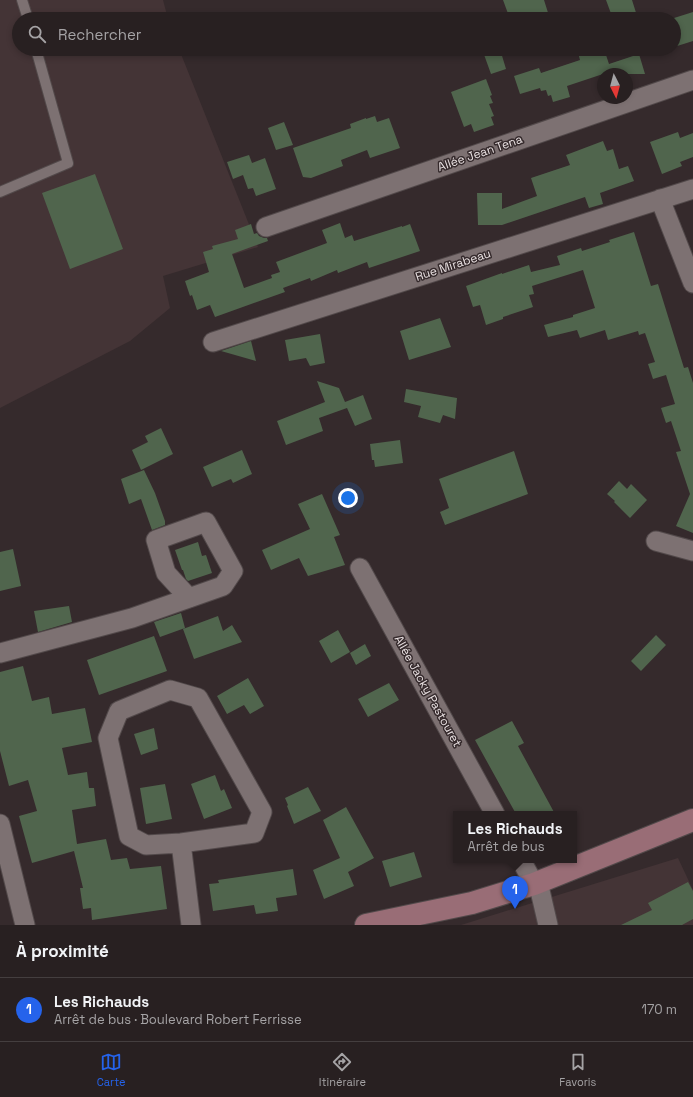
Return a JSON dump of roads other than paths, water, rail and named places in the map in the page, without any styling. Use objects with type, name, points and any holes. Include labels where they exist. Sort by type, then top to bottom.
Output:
[{"type":"street","name":"Allée Jean Tena","points":[[266,227],[693,80]]},
{"type":"street","name":"Rue Mirabeau","points":[[212,342],[693,188]]},
{"type":"street","points":[[660,199],[693,283]]},
{"type":"street","points":[[656,541],[693,551]]},
{"type":"street","name":"Allée Jacky Pastouret","points":[[360,568],[493,811]]},
{"type":"street","points":[[0,653],[132,618],[190,598]]},
{"type":"street","points":[[170,690],[198,698],[262,812],[254,833],[182,843],[146,845],[129,836],[108,738],[119,711],[170,690]]},
{"type":"street","points":[[366,925],[472,903],[536,883],[693,820]]},
{"type":"street","points":[[0,824],[25,925]]},
{"type":"street","points":[[182,843],[191,925]]},
{"type":"street","points":[[523,863],[536,883],[548,925]]},
{"type":"lane","points":[[22,0],[26,12]]},
{"type":"lane","points":[[0,192],[68,162],[38,56]]},
{"type":"place","name":"Les Richauds","points":[[515,909]]}]
